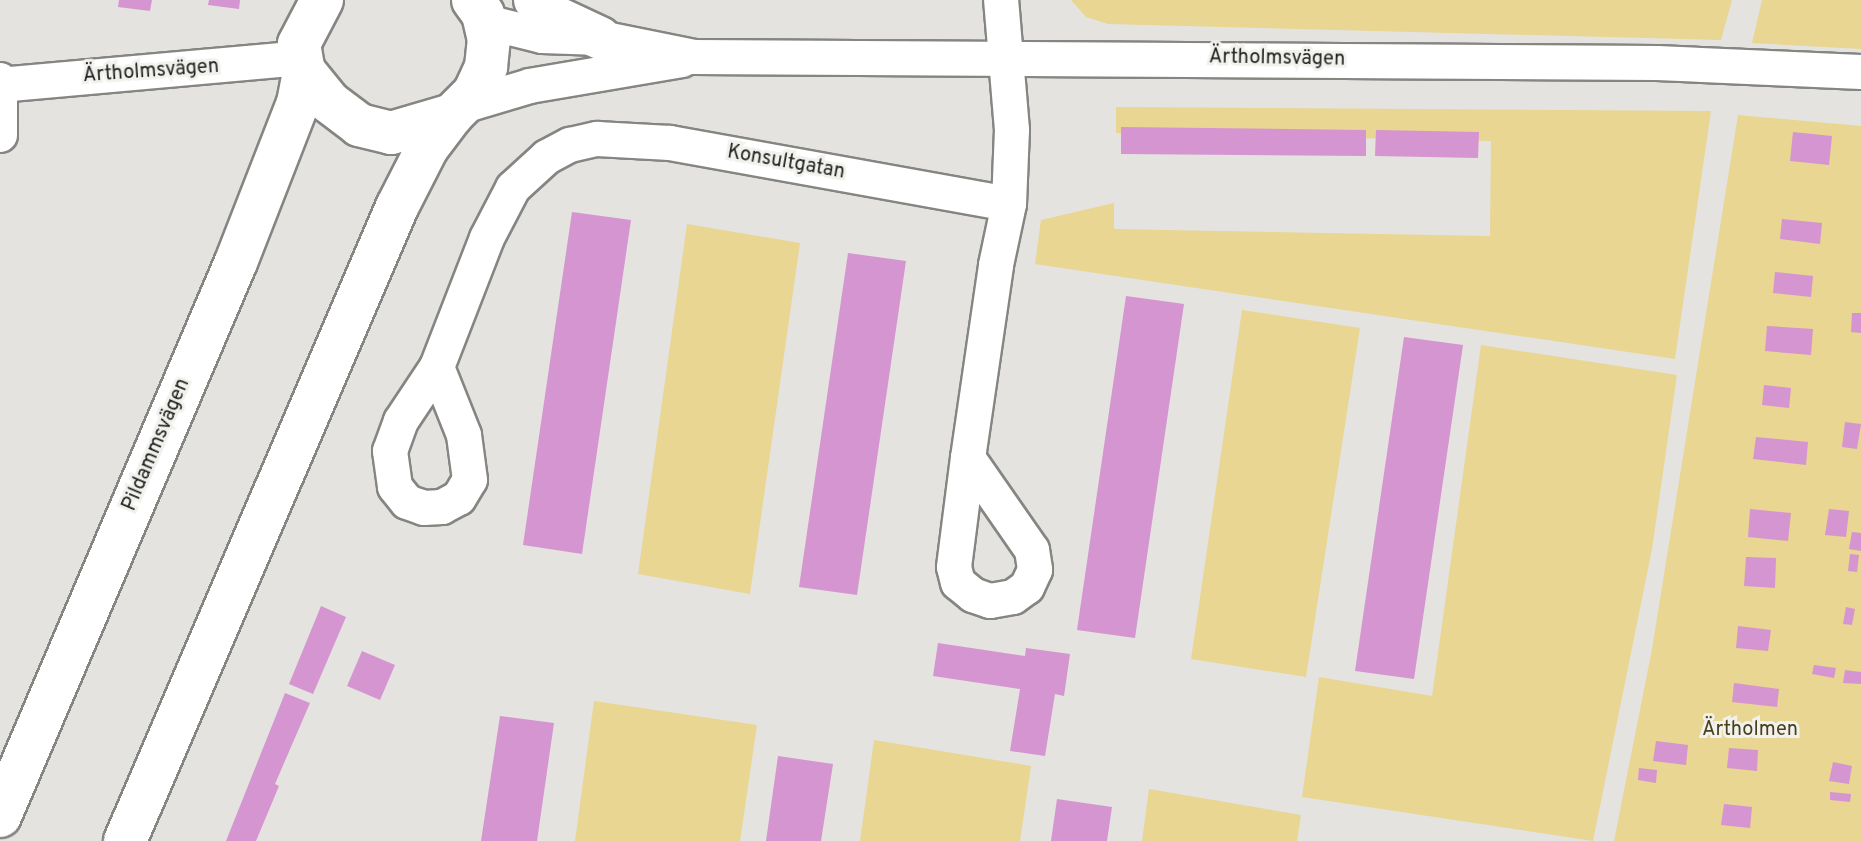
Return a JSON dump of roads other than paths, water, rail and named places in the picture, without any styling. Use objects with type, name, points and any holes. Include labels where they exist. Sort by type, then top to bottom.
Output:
[{"type":"main road","points":[[302,64],[304,28],[322,0]]},
{"type":"main road","points":[[535,0],[553,16],[600,38]]},
{"type":"main road","name":"Ärtholmsvägen","points":[[302,64],[329,102],[373,130],[413,130],[458,110],[486,67],[481,9]]},
{"type":"main road","name":"Pildammsvägen","points":[[0,816],[236,262],[298,103],[302,64]]},
{"type":"main road","points":[[125,841],[397,207],[427,148],[458,110]]},
{"type":"street","points":[[968,458],[1009,204],[1012,130],[1001,0]]},
{"type":"street","name":"Ärtholmsvägen","points":[[481,9],[542,36],[600,38],[694,57]]},
{"type":"street","name":"Ärtholmsvägen","points":[[458,110],[530,86],[694,57],[1657,63],[1861,72]]},
{"type":"street","name":"Ärtholmsvägen","points":[[1,83],[302,64]]},
{"type":"street","points":[[0,135],[1,83]]},
{"type":"street","name":"Konsultgatan","points":[[437,367],[497,215],[529,172],[570,145],[597,139],[670,143],[1009,204]]},
{"type":"park label","name":"Ärtholmen","points":[[1750,730]]}]
